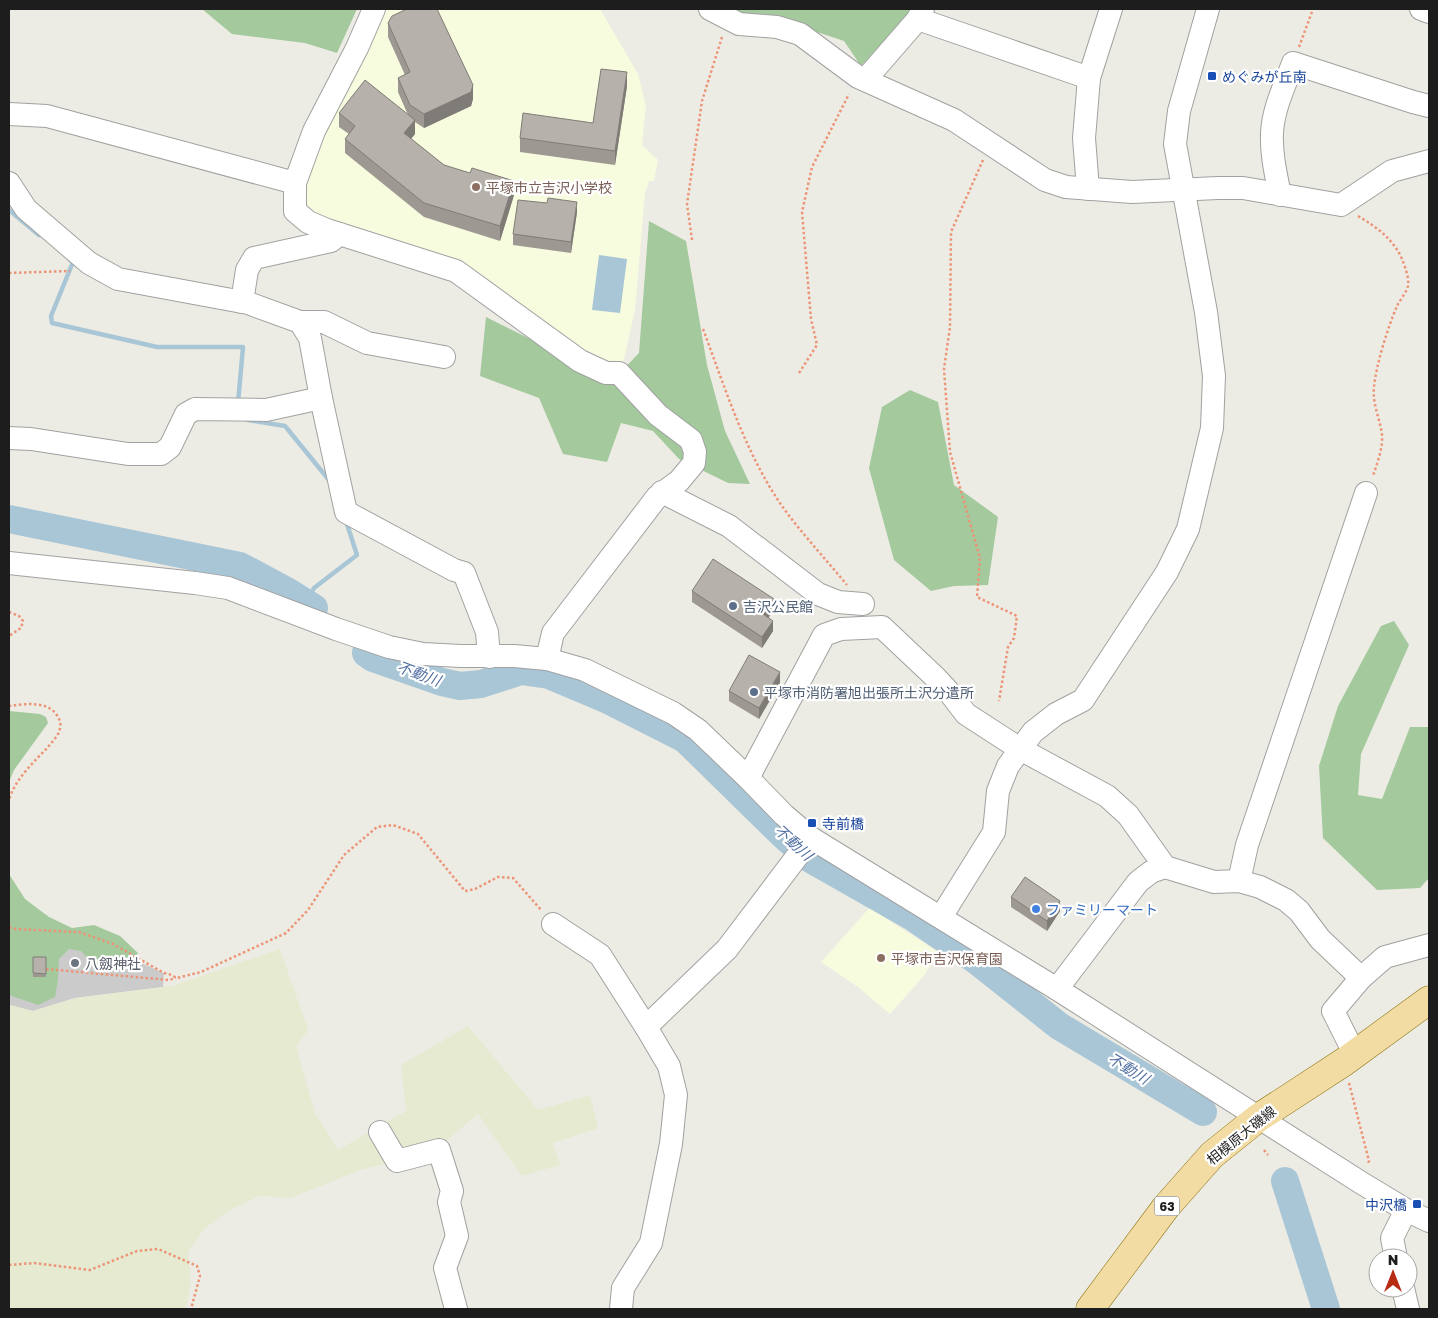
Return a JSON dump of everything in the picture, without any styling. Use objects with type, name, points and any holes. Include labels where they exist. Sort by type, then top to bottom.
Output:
[{"type":"main road","name":"相模原大磯線","points":[[1090,1309],[1172,1201],[1212,1155],[1258,1118],[1349,1058],[1429,1000]]},
{"type":"street","points":[[374,9],[357,48],[314,131],[296,182],[295,211],[308,222],[339,234],[456,271],[580,362],[606,373],[619,373],[658,415],[691,440],[695,452],[694,463],[679,481],[662,492],[553,633],[547,659]]},
{"type":"street","points":[[1088,189],[1084,138],[1089,78],[1111,9]]},
{"type":"street","points":[[941,917],[994,832],[998,791],[1008,766],[1033,732],[1056,714],[1083,700],[1167,572],[1188,529],[1212,428],[1214,376],[1206,312],[1175,144],[1179,111],[1208,9]]},
{"type":"street","points":[[1421,9],[1429,12]]},
{"type":"street","points":[[719,14],[739,24],[777,27],[800,34],[862,79],[954,120],[1045,180],[1066,187],[1132,192],[1243,188],[1341,205],[1392,171],[1429,161]]},
{"type":"street","points":[[862,79],[921,14],[1089,78]]},
{"type":"street","points":[[1280,195],[1273,158],[1272,132],[1277,108],[1293,63],[1429,106]]},
{"type":"street","points":[[9,114],[47,116],[296,182]]},
{"type":"street","points":[[9,184],[26,209],[89,263],[118,279],[242,302],[300,322],[324,322],[367,343],[444,357]]},
{"type":"street","points":[[242,302],[247,270],[254,258],[331,240],[339,234]]},
{"type":"street","points":[[300,322],[310,338],[346,512],[454,570],[464,573],[487,632],[489,657]]},
{"type":"street","points":[[9,438],[31,439],[128,454],[161,454],[170,447],[186,414],[194,409],[266,410],[321,398]]},
{"type":"street","points":[[662,492],[729,526],[818,594],[838,602],[863,604]]},
{"type":"street","points":[[1239,881],[1247,844],[1366,493]]},
{"type":"street","points":[[9,563],[228,588],[336,630],[390,647],[422,654],[489,657],[514,656],[547,659],[585,670],[673,713],[698,730],[784,815],[811,838],[1058,989],[1360,1182],[1406,1210],[1429,1221]]},
{"type":"street","points":[[748,778],[824,635],[841,630],[882,627],[934,676],[966,714],[1020,750],[1107,796],[1128,815],[1165,867]]},
{"type":"street","points":[[646,1027],[726,949],[811,838]]},
{"type":"street","points":[[1058,989],[1138,882],[1151,872],[1165,867],[1214,882],[1239,881],[1260,887],[1286,900],[1299,911],[1320,939],[1361,978]]},
{"type":"street","points":[[553,924],[600,955],[669,1066],[676,1095],[671,1144],[651,1243],[622,1288],[621,1309]]},
{"type":"street","points":[[1349,1058],[1332,1012],[1361,978],[1385,958],[1429,945]]},
{"type":"street","points":[[380,1132],[398,1160],[439,1150],[452,1191],[449,1202],[457,1236],[445,1268],[456,1309]]},
{"type":"street","points":[[1394,1248],[1392,1238],[1406,1210]]},
{"type":"path","points":[[1304,34],[1313,9]]},
{"type":"path","points":[[692,240],[687,204],[702,101],[716,53],[719,14]]},
{"type":"path","points":[[799,373],[817,345],[811,319],[802,212],[806,187],[812,167],[824,142],[862,79]]},
{"type":"path","points":[[990,143],[951,232],[950,327],[944,369],[950,452],[980,558],[977,597],[1018,616],[1014,638],[1008,647],[999,701]]},
{"type":"path","points":[[1341,205],[1379,229],[1394,244],[1403,260],[1408,276],[1408,287],[1397,306],[1376,371],[1373,389],[1374,406],[1382,437],[1380,456],[1366,493]]},
{"type":"path","points":[[9,273],[102,270]]},
{"type":"path","points":[[703,329],[744,437],[766,479],[789,516],[863,604]]},
{"type":"path","points":[[9,612],[19,616],[23,621],[21,628],[9,636]]},
{"type":"path","points":[[9,706],[34,704],[47,707],[56,713],[61,722],[60,731],[55,739],[22,776],[9,800]]},
{"type":"path","points":[[46,969],[169,980],[201,972],[286,933],[308,910],[344,855],[377,827],[393,825],[418,834],[465,891],[475,889],[498,877],[514,878],[553,924]]},
{"type":"path","points":[[9,927],[14,929],[78,932],[113,944],[164,973],[177,978]]},
{"type":"path","points":[[1349,1058],[1369,1161],[1360,1182]]},
{"type":"path","points":[[1264,1150],[1268,1155]]},
{"type":"path","points":[[9,1265],[34,1263],[90,1270],[137,1251],[158,1249],[197,1266],[200,1276],[191,1309]]},
{"type":"shaded area","name":"平塚市立吉沢小学校","points":[[380,9],[600,9],[638,74],[646,106],[642,145],[658,160],[654,181],[649,181],[645,193],[635,310],[621,372],[563,340],[458,266],[306,211],[303,173]]},
{"type":"shaded area","name":"平塚市吉沢保育園","points":[[872,905],[883,912],[881,915],[939,953],[923,977],[890,1014],[858,987],[821,962]]},
{"type":"shaded area","name":"八劔神社","points":[[9,927],[119,953],[164,973],[163,987],[75,998],[33,1011],[10,1005]]},
{"type":"shaded area","points":[[280,949],[308,1030],[296,1046],[315,1113],[338,1150],[406,1111],[401,1065],[468,1026],[538,1110],[590,1095],[598,1128],[553,1143],[560,1165],[522,1176],[478,1114],[433,1152],[360,1170],[291,1198],[260,1196],[231,1209],[204,1229],[188,1252],[191,1282],[186,1309],[9,1309],[9,1005],[33,1011],[75,998],[172,986]]},
{"type":"green space","points":[[202,9],[357,9],[337,53],[305,43],[232,34]]},
{"type":"green space","points":[[732,9],[914,9],[861,66],[844,41],[811,30],[754,17]]},
{"type":"green space","points":[[649,221],[686,241],[707,365],[725,431],[750,484],[728,483],[679,459],[653,431],[621,423],[607,462],[563,454],[539,398],[480,376],[486,317],[613,380],[639,353]]},
{"type":"green space","points":[[910,390],[938,402],[954,485],[998,517],[988,585],[954,586],[931,591],[894,560],[869,468],[882,407]]},
{"type":"green space","points":[[1394,621],[1409,645],[1361,754],[1358,795],[1382,799],[1410,727],[1429,727],[1429,878],[1420,888],[1377,890],[1323,838],[1319,766],[1338,706],[1381,626]]},
{"type":"green space","points":[[9,711],[40,714],[46,717],[48,723],[14,770],[9,782]]},
{"type":"green space","points":[[9,874],[25,899],[49,917],[72,928],[94,925],[120,936],[138,953],[132,967],[103,969],[93,964],[81,951],[69,949],[59,959],[55,997],[38,1005],[9,995]]},
{"type":"water","points":[[599,255],[627,259],[620,313],[592,310]]},
{"type":"building","points":[[407,9],[437,9],[473,85],[471,92],[424,114],[410,105],[398,78],[410,72],[388,23],[392,16]]},
{"type":"building","points":[[601,69],[627,72],[615,151],[520,138],[523,113],[593,123]]},
{"type":"building","points":[[365,80],[415,120],[404,133],[444,165],[470,173],[472,168],[514,181],[500,226],[424,203],[345,139],[355,126],[339,113]]},
{"type":"building","points":[[548,198],[577,202],[571,242],[513,234],[518,200],[547,203]]},
{"type":"building","name":"吉沢公民館","points":[[713,559],[774,599],[763,614],[773,621],[762,637],[692,591]]},
{"type":"building","name":"平塚市消防署旭出張所土沢分遣所","points":[[749,655],[780,672],[759,708],[729,691]]},
{"type":"building","points":[[1025,877],[1060,901],[1047,921],[1011,897]]},
{"type":"building","points":[[33,957],[46,957],[46,974],[33,973]]},
{"type":"waterway","points":[[9,210],[39,235]]},
{"type":"waterway","points":[[70,260],[73,262],[51,316],[52,323],[157,347],[243,347],[238,403]]},
{"type":"waterway","points":[[248,420],[285,426],[329,480]]},
{"type":"waterway","name":"不動川","points":[[9,519],[240,566],[314,608]]},
{"type":"waterway","points":[[306,602],[314,588],[357,555],[346,521]]},
{"type":"waterway","name":"不動川","points":[[366,653],[373,658],[442,682],[460,686],[481,684],[521,671],[549,675],[606,699],[685,739],[809,858],[911,916],[977,961],[1059,1026],[1203,1112]]},
{"type":"waterway","name":"不動川","points":[[1285,1181],[1326,1309]]},
{"type":"place","name":"めぐみが丘南","points":[[1212,76]]},
{"type":"place","name":"平塚市立吉沢小学校","points":[[476,187]]},
{"type":"place","name":"吉沢公民館","points":[[733,606]]},
{"type":"place","name":"平塚市消防署旭出張所土沢分遣所","points":[[754,692]]},
{"type":"place","name":"寺前橋","points":[[812,823]]},
{"type":"place","name":"ファミリーマート","points":[[1036,909]]},
{"type":"place","name":"平塚市吉沢保育園","points":[[881,958]]},
{"type":"place","name":"八劔神社","points":[[75,963]]},
{"type":"place","name":"中沢橋","points":[[1417,1204]]}]
